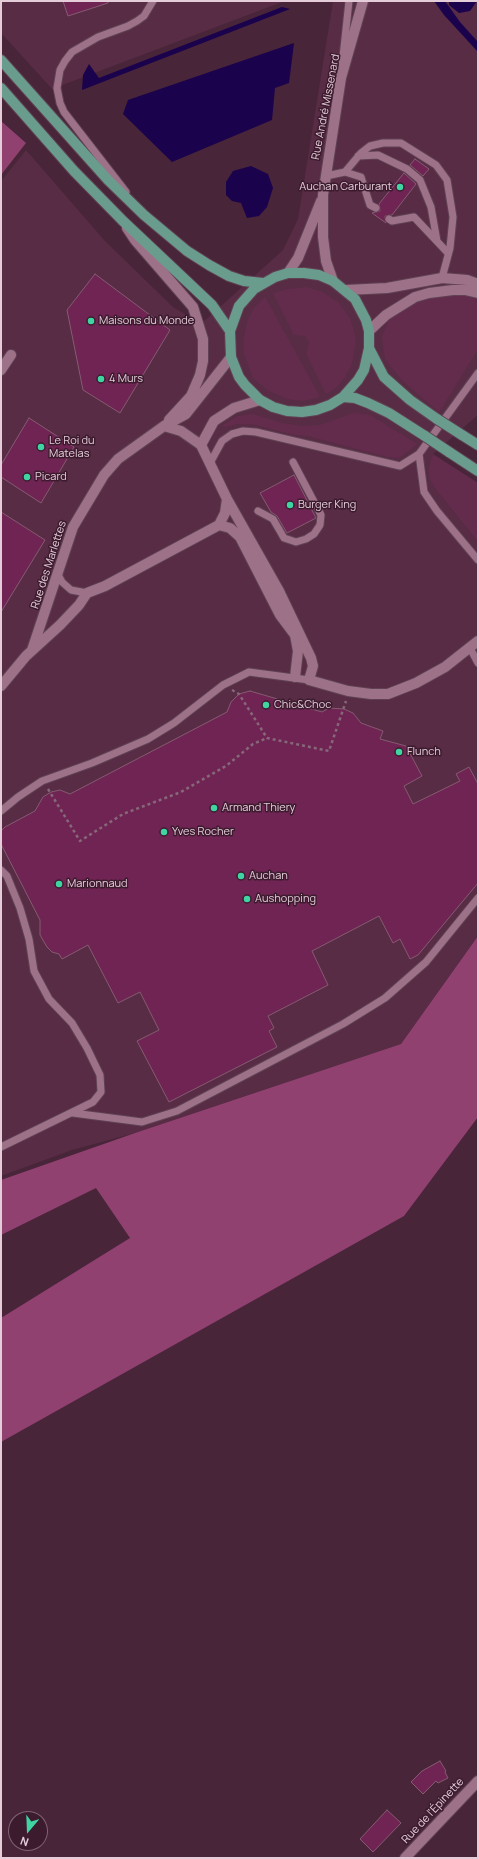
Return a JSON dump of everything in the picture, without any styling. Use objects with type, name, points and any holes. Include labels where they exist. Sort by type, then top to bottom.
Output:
[{"type":"main road","points":[[1,60],[108,180],[144,215],[187,250],[209,265],[229,276],[244,281],[263,283]]},
{"type":"main road","points":[[1,88],[74,171],[123,221],[212,305],[230,331]]},
{"type":"main road","points":[[304,272],[319,275],[333,281],[346,290],[361,309],[369,331],[369,348],[364,370],[351,389],[343,397],[330,405],[316,410],[302,412],[287,411],[273,407],[260,400],[239,377],[231,357],[230,331],[239,306],[254,289],[263,283],[288,273],[304,272]]},
{"type":"main road","points":[[369,348],[384,377],[410,400],[462,436],[478,445]]},
{"type":"main road","points":[[343,397],[355,398],[389,413],[478,471]]},
{"type":"street","name":"Rue André Missenard","points":[[333,281],[326,261],[323,237],[323,195],[341,78],[363,1]]},
{"type":"street","name":"Rue André Missenard","points":[[288,273],[298,258],[323,195]]},
{"type":"street","points":[[123,221],[135,240],[193,307],[203,339],[203,361],[200,375],[191,396],[164,426]]},
{"type":"street","points":[[346,290],[388,288],[442,278],[467,280],[478,284]]},
{"type":"street","points":[[369,331],[390,312],[415,297],[429,293],[459,290],[478,293]]},
{"type":"street","points":[[1,370],[11,355]]},
{"type":"street","points":[[164,426],[186,414],[231,357]]},
{"type":"street","points":[[201,445],[214,421],[234,408],[260,400]]},
{"type":"street","points":[[164,426],[176,429],[201,445],[227,499],[279,591],[311,658],[313,666],[309,680],[348,691],[371,694],[388,694],[416,683],[445,667],[478,641]]},
{"type":"street","name":"Rue des Marlettes","points":[[32,650],[73,527],[104,475],[118,459],[164,426]]},
{"type":"street","points":[[87,593],[105,586],[219,525],[225,513],[227,499]]},
{"type":"street","points":[[219,525],[230,528],[240,537],[280,616],[295,635],[298,652],[295,677]]},
{"type":"street","name":"Rue des Marlettes","points":[[1,686],[32,650],[60,625],[79,605],[87,593]]},
{"type":"street","name":"Rue de l'Épinette","points":[[405,1858],[478,1781]]},
{"type":"lane","points":[[144,215],[64,112],[60,103],[57,88],[60,70],[72,52],[98,37],[128,26],[144,16],[153,1]]},
{"type":"lane","points":[[341,78],[342,52],[349,1]]},
{"type":"lane","points":[[345,172],[358,156],[370,146],[383,143],[401,143],[436,165],[446,180],[451,198],[453,217],[450,248],[442,278]]},
{"type":"lane","points":[[358,156],[378,155],[407,169],[420,180],[432,207],[437,241]]},
{"type":"lane","points":[[326,176],[345,172],[362,177],[370,205],[376,208]]},
{"type":"lane","points":[[389,219],[392,221],[414,217],[448,253]]},
{"type":"lane","points":[[210,463],[222,441],[232,434],[243,431],[256,432],[400,466],[419,454],[478,373]]},
{"type":"lane","points":[[419,454],[424,492],[437,511],[478,560]]},
{"type":"lane","points":[[258,511],[273,519],[284,538],[296,542],[306,539],[314,534],[320,525],[321,515],[293,462]]},
{"type":"lane","points":[[58,573],[62,582],[71,590],[87,593]]},
{"type":"lane","points":[[470,648],[478,663]]},
{"type":"lane","points":[[1,811],[18,797],[42,781],[92,763],[148,739],[174,722],[223,685],[249,672],[309,680]]},
{"type":"lane","points":[[1,870],[7,876],[20,908],[29,939],[34,971],[49,999],[72,1023],[100,1074],[101,1092],[93,1102],[1,1147]]},
{"type":"lane","points":[[73,1113],[142,1122],[177,1111],[343,1024],[385,998],[426,962],[478,898]]},
{"type":"path","points":[[239,694],[267,738]]},
{"type":"path","points":[[51,792],[80,841],[123,814],[180,792],[226,766],[253,744],[267,738],[329,751],[344,709]]},
{"type":"shaded area","points":[[1,1],[285,1],[52,89],[1,33]]},
{"type":"shaded area","points":[[333,1],[478,1],[478,415],[433,454],[429,466],[433,486],[478,542],[478,936],[401,1044],[135,1133],[72,1150],[1,1176],[1,181],[26,150],[105,241],[173,307],[201,324],[283,250],[298,219]]},
{"type":"shaded area","points":[[434,1],[445,1],[460,22],[478,42],[478,52],[444,15]]},
{"type":"shaded area","points":[[449,1],[477,1],[470,11],[459,13],[449,5]]},
{"type":"shaded area","points":[[282,7],[290,9],[82,90],[83,75],[89,64],[99,78]]},
{"type":"shaded area","points":[[294,43],[289,83],[275,88],[272,120],[172,162],[123,114],[128,100]]},
{"type":"shaded area","points":[[1,121],[26,143],[1,175]]},
{"type":"shaded area","points":[[251,166],[268,174],[273,188],[267,207],[259,216],[247,218],[241,203],[232,201],[226,195],[226,182],[233,171]]},
{"type":"shaded area","points":[[307,287],[322,292],[338,302],[350,318],[356,339],[352,364],[345,377],[338,386],[326,394],[306,353],[309,342],[305,336],[294,335],[273,293],[288,289]]},
{"type":"shaded area","points":[[459,292],[478,300],[478,349],[439,412],[402,380],[385,359],[382,337],[388,321],[410,304],[441,294]]},
{"type":"shaded area","points":[[265,297],[320,397],[303,401],[287,399],[269,391],[253,378],[244,354],[244,338],[247,322],[253,309]]},
{"type":"shaded area","points":[[353,413],[370,415],[417,444],[399,458],[387,457],[308,436],[294,435],[252,424],[237,424],[225,427],[221,426],[238,416],[253,414],[282,423],[302,426],[320,425]]},
{"type":"shaded area","points":[[433,454],[478,483],[478,542],[433,486],[429,477],[429,466]]},
{"type":"shaded area","points":[[478,936],[478,1117],[404,1216],[1,1442],[1,1318],[130,1238],[96,1188],[1,1235],[1,1180],[135,1133],[401,1044]]},
{"type":"building","points":[[63,1],[108,1],[108,3],[68,16]]},
{"type":"building","points":[[415,159],[429,169],[423,176],[410,165]]},
{"type":"building","points":[[404,173],[416,184],[392,215],[385,216],[386,223],[372,213],[380,211],[379,204]]},
{"type":"building","points":[[95,274],[170,330],[120,413],[83,390],[67,310]]},
{"type":"building","points":[[29,418],[74,447],[41,503],[1,477],[1,465]]},
{"type":"building","points":[[294,475],[316,518],[287,533],[277,516],[271,512],[260,493]]},
{"type":"building","points":[[1,512],[45,540],[1,612]]},
{"type":"building","name":"Aushopping","points":[[250,691],[322,712],[329,708],[344,709],[353,713],[361,723],[383,731],[380,739],[406,746],[422,776],[404,786],[413,804],[460,781],[456,774],[469,767],[478,784],[478,883],[418,955],[410,959],[400,939],[393,943],[379,916],[312,951],[328,985],[268,1016],[274,1028],[269,1031],[277,1047],[169,1102],[137,1041],[159,1030],[140,992],[118,1003],[88,945],[62,959],[59,954],[52,952],[47,947],[40,935],[40,920],[1,844],[1,831],[5,827],[35,811],[43,797],[51,792],[60,790],[70,794],[227,712],[231,702],[239,694]]},
{"type":"building","points":[[440,1761],[448,1778],[438,1783],[436,1781],[423,1794],[411,1782],[422,1771]]},
{"type":"building","points":[[387,1810],[401,1823],[373,1852],[360,1839]]},
{"type":"place","name":"Auchan Carburant","points":[[400,187]]},
{"type":"place","name":"Maisons du Monde","points":[[91,321]]},
{"type":"place","name":"4 Murs","points":[[101,379]]},
{"type":"place","name":"Le Roi du Matelas","points":[[41,447]]},
{"type":"place","name":"Picard","points":[[27,477]]},
{"type":"place","name":"Burger King","points":[[290,505]]},
{"type":"place","name":"Chic&Choc","points":[[266,705]]},
{"type":"place","name":"Flunch","points":[[399,752]]},
{"type":"place","name":"Armand Thiery","points":[[214,808]]},
{"type":"place","name":"Yves Rocher","points":[[164,832]]},
{"type":"place","name":"Auchan","points":[[241,876]]},
{"type":"place","name":"Marionnaud","points":[[59,884]]},
{"type":"place","name":"Aushopping","points":[[247,899]]}]
